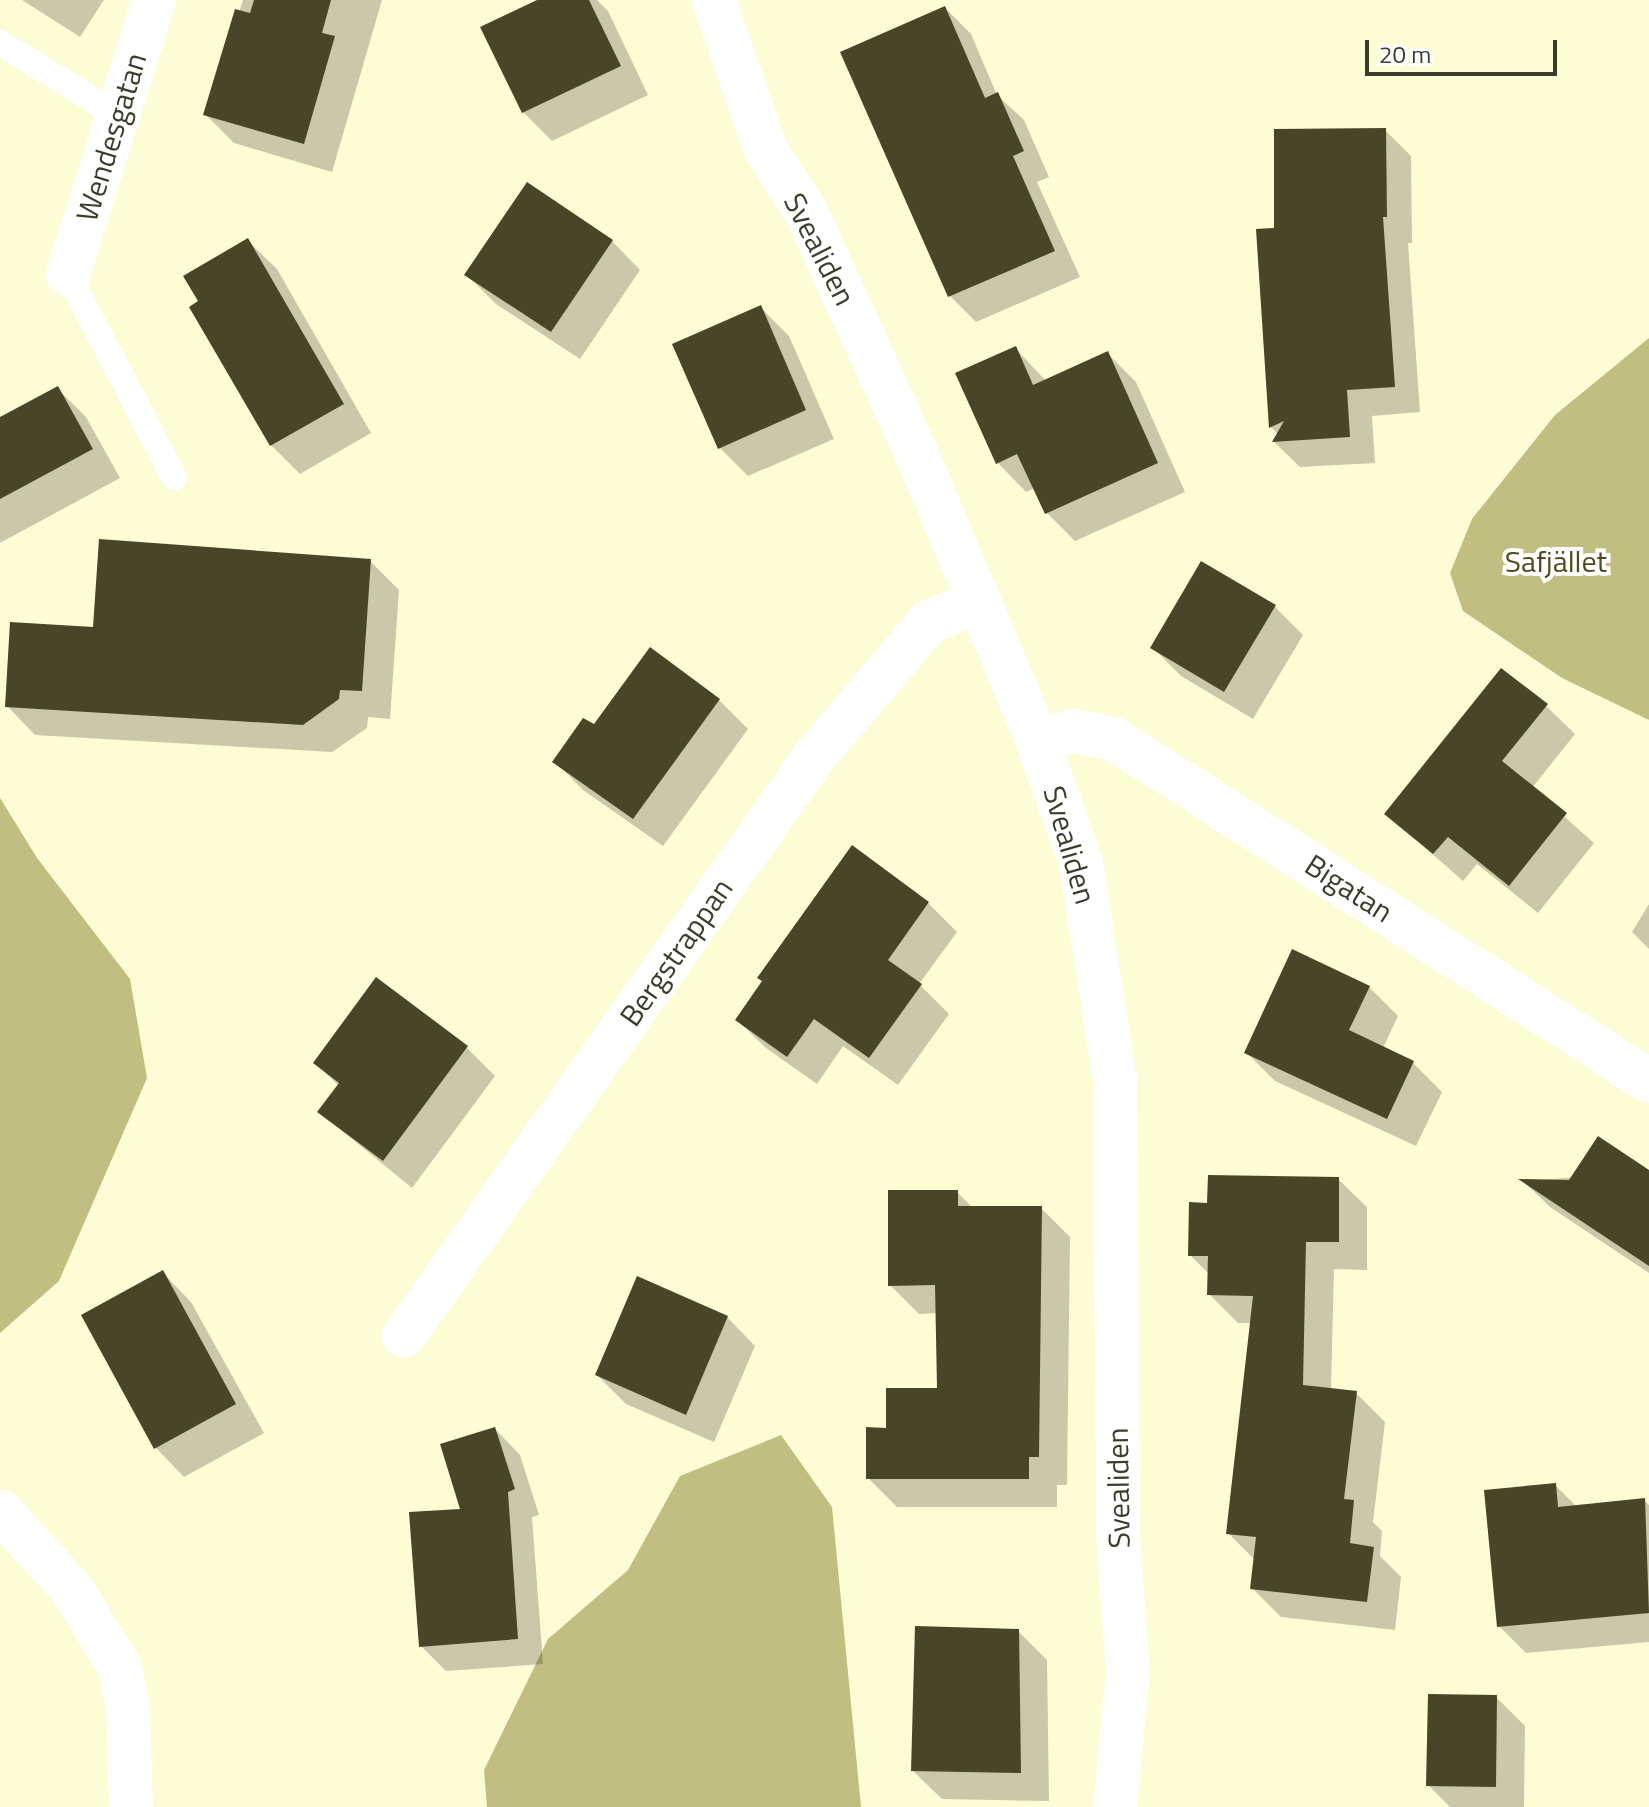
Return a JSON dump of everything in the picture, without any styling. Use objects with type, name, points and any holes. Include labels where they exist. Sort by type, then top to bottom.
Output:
[{"type":"street","name":"Wendesgatan","points":[[68,275],[154,0]]},
{"type":"street","name":"Svealiden","points":[[714,0],[765,148],[807,214],[1037,739],[1081,863],[1115,1079],[1118,1536],[1128,1672],[1115,1807]]},
{"type":"street","name":"Bergstrappan","points":[[404,1336],[815,756],[929,622],[978,601]]},
{"type":"street","name":"Bigatan","points":[[1037,739],[1075,731],[1114,739],[1649,1081]]},
{"type":"street","points":[[0,1511],[70,1587],[120,1667],[128,1707],[131,1807]]},
{"type":"lane","points":[[0,43],[118,115]]},
{"type":"lane","points":[[68,275],[174,477]]},
{"type":"green space","name":"Safjället","points":[[1649,338],[1649,720],[1562,678],[1463,611],[1450,573],[1472,519],[1555,415]]},
{"type":"green space","points":[[0,798],[37,858],[130,979],[147,1078],[59,1281],[0,1333]]},
{"type":"green space","points":[[781,1435],[832,1507],[861,1807],[487,1807],[484,1770],[548,1639],[628,1570],[680,1476]]},
{"type":"building","points":[[254,0],[331,0],[322,33],[335,36],[304,144],[203,115],[235,9],[250,13]]},
{"type":"building","points":[[537,0],[589,0],[621,66],[522,113],[480,27]]},
{"type":"building","points":[[945,6],[985,98],[998,92],[1024,151],[1013,156],[1055,251],[948,297],[840,52]]},
{"type":"building","points":[[1386,128],[1387,217],[1383,217],[1395,387],[1347,390],[1350,437],[1272,442],[1284,421],[1269,428],[1256,229],[1274,228],[1274,129]]},
{"type":"building","points":[[527,182],[613,240],[551,332],[464,275]]},
{"type":"building","points":[[248,238],[344,404],[270,446],[189,307],[198,301],[183,276]]},
{"type":"building","points":[[761,305],[806,410],[718,449],[672,344]]},
{"type":"building","points":[[1016,346],[1033,385],[1108,351],[1158,463],[1045,514],[1017,454],[996,464],[955,373]]},
{"type":"building","points":[[58,386],[93,449],[0,499],[0,417]]},
{"type":"building","points":[[99,539],[371,559],[362,691],[340,690],[339,699],[303,725],[5,707],[10,622],[93,627]]},
{"type":"building","points":[[1201,561],[1276,605],[1224,692],[1150,648]]},
{"type":"building","points":[[650,647],[720,699],[633,819],[552,762],[583,718],[594,724]]},
{"type":"building","points":[[1501,668],[1548,704],[1502,761],[1567,813],[1509,886],[1448,837],[1433,854],[1384,814]]},
{"type":"building","points":[[852,845],[929,902],[888,960],[922,984],[869,1058],[814,1019],[787,1057],[735,1020],[762,981],[757,978]]},
{"type":"building","points":[[1292,949],[1370,986],[1349,1030],[1414,1061],[1387,1119],[1244,1053]]},
{"type":"building","points":[[376,977],[468,1046],[383,1161],[317,1112],[339,1083],[313,1063]]},
{"type":"building","points":[[1598,1136],[1649,1170],[1649,1266],[1518,1179],[1569,1180]]},
{"type":"building","points":[[1208,1175],[1339,1177],[1339,1242],[1306,1242],[1303,1385],[1357,1391],[1344,1499],[1354,1500],[1350,1543],[1374,1547],[1367,1602],[1250,1589],[1256,1537],[1226,1534],[1253,1296],[1207,1295],[1208,1256],[1188,1256],[1189,1202],[1207,1203]]},
{"type":"building","points":[[888,1190],[958,1190],[958,1206],[1042,1206],[1039,1457],[1029,1457],[1029,1479],[866,1479],[866,1427],[886,1428],[886,1388],[937,1388],[935,1285],[888,1286]]},
{"type":"building","points":[[163,1270],[236,1404],[154,1449],[81,1315]]},
{"type":"building","points":[[637,1276],[728,1316],[686,1415],[595,1375]]},
{"type":"building","points":[[495,1427],[515,1489],[508,1492],[518,1639],[419,1647],[409,1512],[460,1509],[440,1444]]},
{"type":"building","points":[[1556,1483],[1558,1507],[1645,1498],[1649,1613],[1497,1627],[1484,1490]]},
{"type":"building","points":[[915,1626],[1019,1629],[1021,1773],[911,1771]]},
{"type":"building","points":[[1428,1694],[1497,1695],[1496,1787],[1426,1786]]}]
